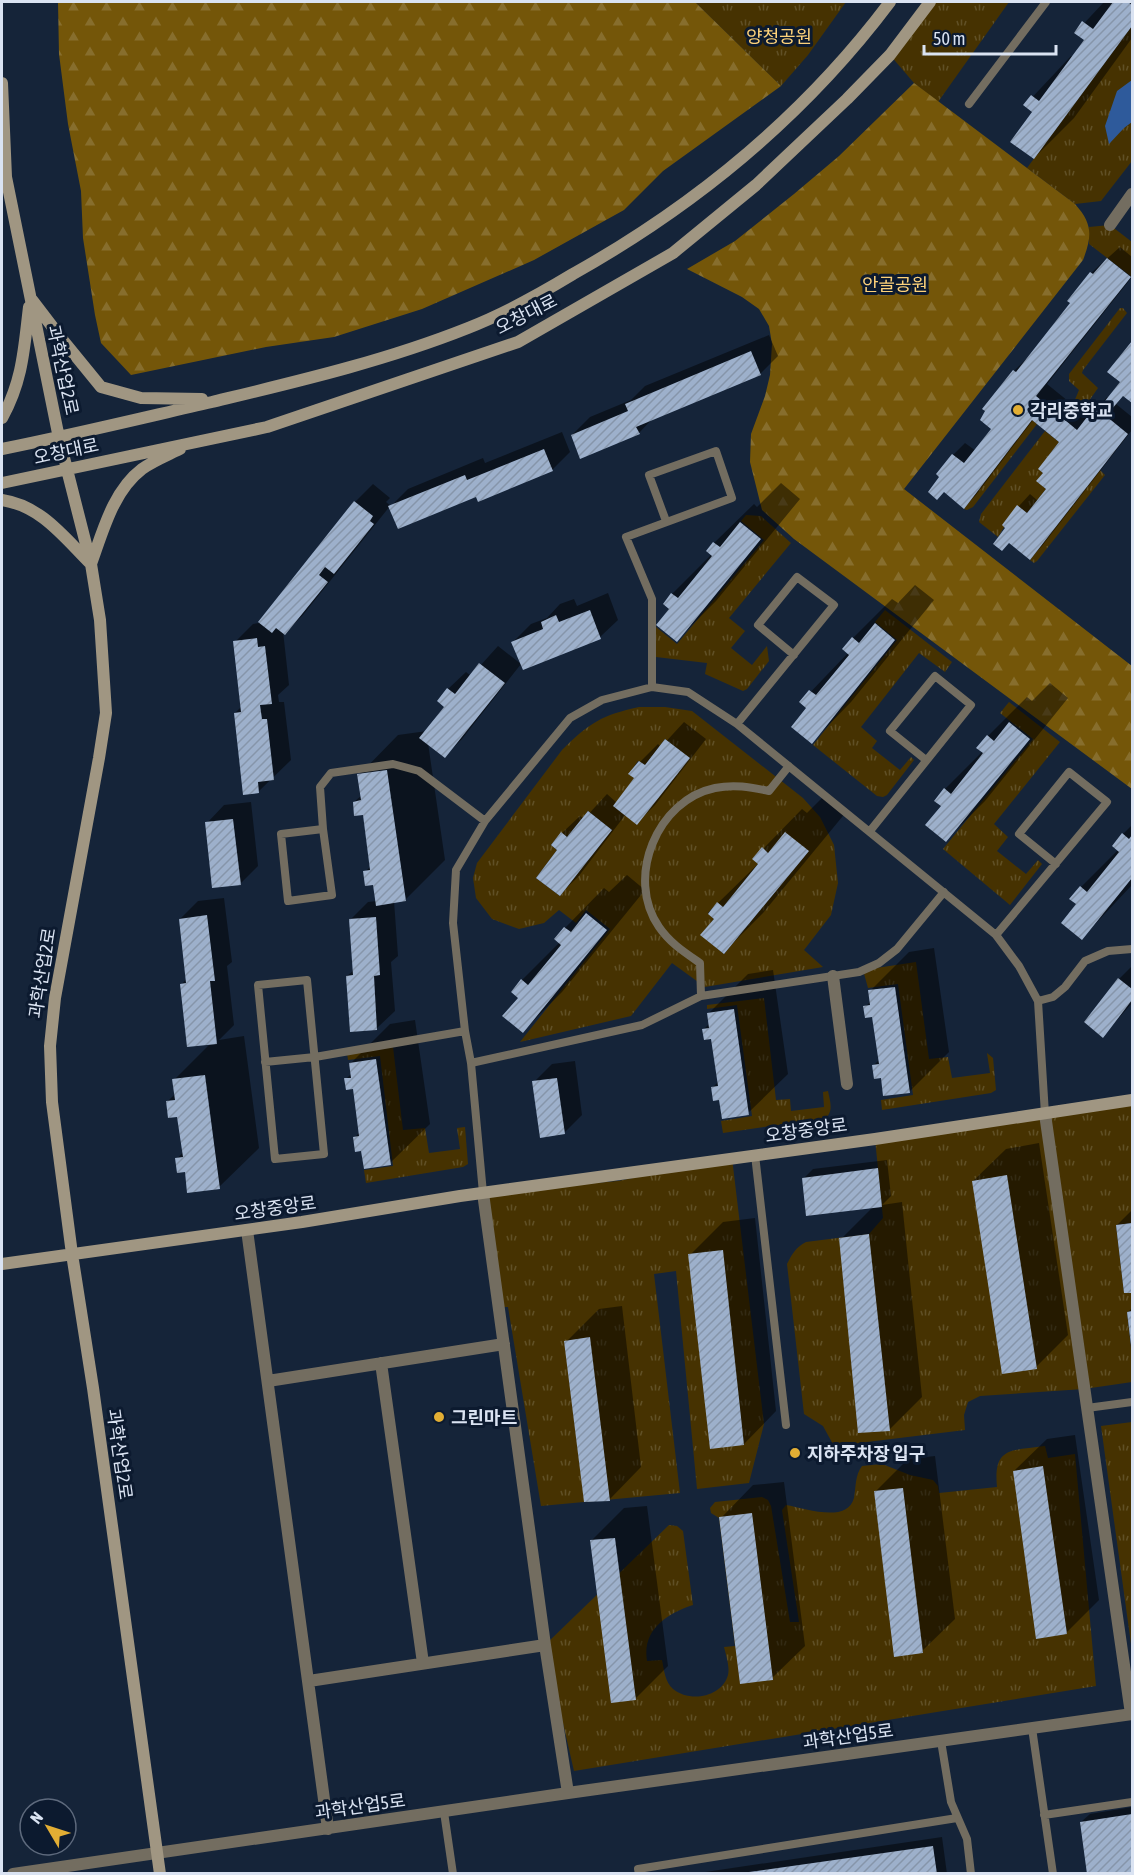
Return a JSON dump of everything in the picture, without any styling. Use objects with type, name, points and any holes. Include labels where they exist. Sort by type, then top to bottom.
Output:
[{"type":"street","name":"오창대로","points":[[2,449],[59,438],[333,373],[470,327],[543,292],[622,247],[690,200],[747,155],[830,74],[890,2]]},
{"type":"street","name":"오창대로","points":[[2,483],[267,427],[518,342],[673,253],[756,185],[890,55],[930,2]]},
{"type":"street","name":"과학산업2로","points":[[2,83],[6,177],[59,438],[91,564],[100,620],[106,712],[60,966],[50,1046],[52,1101],[160,1874]]},
{"type":"street","points":[[1110,225],[1132,194]]},
{"type":"street","points":[[30,296],[60,338],[101,387],[141,398],[222,399]]},
{"type":"street","points":[[2,418],[13,398],[20,374],[30,296]]},
{"type":"street","points":[[2,500],[18,503],[36,511],[91,564],[122,490],[142,468],[195,442]]},
{"type":"street","points":[[833,976],[847,1084]]},
{"type":"street","name":"오창중앙로","points":[[2,1264],[1132,1101]]},
{"type":"street","points":[[1045,1114],[1132,1714]]},
{"type":"street","points":[[483,1193],[545,1645],[568,1793]]},
{"type":"street","points":[[248,1230],[328,1829]]},
{"type":"street","points":[[268,1381],[504,1344]]},
{"type":"street","points":[[381,1363],[423,1663]]},
{"type":"street","points":[[309,1681],[545,1645]]},
{"type":"street","name":"과학산업5로","points":[[13,1874],[1132,1714]]},
{"type":"lane","points":[[969,104],[1047,2]]},
{"type":"lane","points":[[652,687],[652,599],[626,537],[732,498],[716,451],[650,475],[666,521]]},
{"type":"lane","points":[[737,724],[794,655],[834,605],[797,577],[758,625],[794,655]]},
{"type":"lane","points":[[870,831],[927,760],[971,705],[934,676],[890,731],[927,760]]},
{"type":"lane","points":[[483,1193],[471,1062],[465,1031],[453,923],[456,870],[485,821],[570,718],[602,700],[652,687],[688,692],[737,724],[996,934],[1019,966],[1038,1001],[1045,1114]]},
{"type":"lane","points":[[322,829],[281,834],[288,901],[332,895],[322,829],[320,787],[331,772],[393,764],[419,771],[485,821]]},
{"type":"lane","points":[[701,996],[700,963],[676,947],[658,926],[647,899],[645,871],[651,843],[666,819],[687,800],[713,788],[741,785],[769,791],[789,766]]},
{"type":"lane","points":[[996,934],[1056,864],[1107,802],[1069,772],[1019,834],[1056,864]]},
{"type":"lane","points":[[471,1062],[642,1025],[701,996],[859,972],[879,963],[897,949],[944,892]]},
{"type":"lane","points":[[1038,1001],[1053,997],[1065,987],[1085,961],[1108,951],[1132,949]]},
{"type":"lane","points":[[307,980],[324,1154],[275,1159],[265,1062],[258,985],[307,980]]},
{"type":"lane","points":[[265,1062],[315,1057],[465,1031]]},
{"type":"lane","points":[[755,1155],[786,1425]]},
{"type":"lane","points":[[1087,1408],[1132,1402]]},
{"type":"lane","points":[[1032,1728],[1053,1874]]},
{"type":"lane","points":[[940,1742],[951,1802],[967,1839],[971,1874]]},
{"type":"lane","points":[[1044,1815],[1132,1802]]},
{"type":"lane","points":[[444,1812],[452,1873]]},
{"type":"lane","points":[[639,1874],[639,1869],[957,1818]]},
{"type":"green space","points":[[58,2],[695,2],[781,86],[663,171],[624,210],[534,260],[422,309],[334,337],[266,347],[131,375],[101,343],[95,315],[83,238],[81,191],[68,124],[59,54]]},
{"type":"green space","name":"양청공원","points":[[695,2],[846,2],[808,55],[781,86]]},
{"type":"green space","points":[[930,2],[1009,2],[938,102],[914,83],[890,55]]},
{"type":"green space","points":[[1132,26],[1132,161],[1101,201],[1075,204],[1027,168]]},
{"type":"green space","name":"안골공원","points":[[914,83],[1075,204],[1088,224],[1089,237],[1083,260],[904,489],[1132,666],[1132,789],[794,539],[762,510],[750,462],[751,434],[770,375],[772,344],[769,326],[759,309],[742,297],[687,269],[735,241],[794,194],[839,156]]},
{"type":"green space","points":[[1110,225],[1132,242],[1132,277],[1089,244],[1089,227]]},
{"type":"green space","points":[[1120,308],[1127,313],[1083,370],[1082,373],[1098,388],[1084,408],[1081,408],[1074,402],[1079,390],[1069,381],[1069,374]]},
{"type":"green space","points":[[1032,420],[1037,424],[973,507],[964,509]]},
{"type":"green space","points":[[1045,431],[1059,442],[1039,469],[1043,473],[1037,481],[1046,489],[1027,513],[1017,506],[998,537],[979,522],[981,514]]},
{"type":"green space","points":[[1100,470],[1105,475],[1034,563],[1030,560]]},
{"type":"green space","points":[[746,515],[761,516],[791,543],[729,618],[745,631],[731,648],[752,665],[767,646],[769,661],[743,691],[705,674],[707,663],[656,657],[656,627],[677,644],[764,540],[741,521]]},
{"type":"green space","points":[[885,610],[952,662],[945,672],[919,653],[861,727],[877,741],[872,748],[900,770],[911,757],[914,760],[883,797],[877,796],[813,745],[897,640],[875,622]]},
{"type":"green space","points":[[1009,702],[1060,742],[994,824],[1008,837],[997,851],[1026,874],[1038,860],[1042,864],[1010,905],[943,849],[1033,739],[1000,713]]},
{"type":"green space","points":[[639,707],[665,707],[692,711],[803,798],[820,817],[834,845],[838,883],[831,915],[804,950],[823,967],[705,987],[672,963],[631,1016],[520,1042],[610,929],[586,910],[576,923],[559,910],[544,923],[519,929],[492,919],[476,898],[473,878],[477,863],[562,750],[597,721]],"holes":[[[665,739],[689,758],[634,778],[629,774],[638,761],[645,765]],[[588,811],[612,830],[560,896],[536,878],[557,850],[551,845],[561,833],[567,837]],[[762,848],[768,853],[808,852],[724,954],[701,935],[714,919],[708,913],[717,903],[723,907],[758,864]]]},
{"type":"green space","points":[[916,962],[929,1059],[948,1057],[952,1078],[990,1073],[987,1053],[993,1058],[996,1090],[991,1093],[882,1110],[881,1100],[913,1095],[898,984],[868,988],[863,970]]},
{"type":"green space","points":[[764,998],[776,1100],[790,1099],[791,1111],[824,1107],[823,1092],[828,1091],[830,1113],[825,1118],[723,1133],[721,1121],[752,1116],[737,1005],[707,1009],[707,1005]]},
{"type":"green space","points":[[393,1047],[403,1130],[425,1128],[429,1153],[460,1149],[457,1128],[465,1127],[468,1164],[463,1167],[366,1183],[364,1170],[393,1166],[380,1056],[348,1060],[347,1053]]},
{"type":"green space","points":[[1132,1100],[1132,1223],[1116,1225],[1124,1292],[1132,1293],[1132,1311],[1127,1312],[1132,1382],[1084,1389],[980,1396],[968,1402],[964,1415],[965,1430],[834,1446],[823,1426],[804,1414],[787,1264],[795,1251],[806,1242],[869,1234],[883,1218],[875,1139]]},
{"type":"green space","points":[[732,1158],[764,1424],[749,1483],[697,1489],[676,1271],[654,1274],[680,1493],[541,1506],[508,1307],[499,1307],[483,1193],[618,1181]]},
{"type":"green space","points":[[1132,1422],[1132,1644],[1131,1644],[1101,1426]]},
{"type":"green space","points":[[1045,1446],[1048,1458],[1075,1454],[1096,1686],[574,1771],[545,1645],[669,1525],[677,1526],[683,1531],[693,1605],[665,1618],[652,1632],[646,1650],[647,1661],[662,1660],[665,1676],[673,1689],[688,1696],[705,1696],[725,1682],[728,1668],[724,1647],[735,1646],[719,1518],[711,1513],[710,1508],[715,1502],[762,1497],[768,1500],[771,1506],[790,1622],[799,1622],[782,1510],[786,1505],[824,1512],[843,1510],[850,1506],[854,1498],[857,1477],[862,1466],[882,1464],[910,1475],[933,1480],[938,1486],[939,1493],[997,1487],[998,1464],[1002,1457],[1014,1450]]},
{"type":"water","points":[[1132,80],[1132,122],[1109,144],[1105,126],[1117,91]]},
{"type":"building","points":[[1113,2],[1128,2],[1132,5],[1132,26],[1034,159],[1010,142],[1032,112],[1023,105],[1031,95],[1039,101],[1084,40],[1074,33],[1082,21],[1093,29]]},
{"type":"building","name":"각리중학교","points":[[1107,258],[1131,277],[1036,396],[1077,430],[1094,408],[1097,411],[1120,382],[1107,372],[1132,341],[1132,403],[1123,396],[1106,416],[1128,434],[1030,560],[1009,543],[1002,551],[993,544],[1005,528],[1002,525],[1017,505],[1027,513],[1046,489],[1036,481],[1043,473],[1038,469],[1059,442],[1032,420],[964,509],[944,492],[937,500],[928,492],[939,477],[936,474],[952,454],[964,463],[991,429],[980,420],[985,411],[982,409],[1013,370],[1016,372],[1070,303],[1067,301],[1090,272],[1093,274]]},
{"type":"building","points":[[751,351],[761,375],[636,427],[640,434],[580,459],[571,435],[628,411],[625,404]]},
{"type":"building","points":[[544,449],[553,471],[478,502],[476,497],[398,529],[388,506],[465,475],[467,480]]},
{"type":"building","points":[[354,501],[373,516],[370,521],[374,524],[334,574],[325,567],[319,575],[328,582],[285,635],[276,628],[272,633],[258,622]]},
{"type":"building","points":[[740,522],[761,539],[677,642],[656,625],[669,609],[663,604],[671,593],[678,598],[712,556],[706,551],[713,542],[720,547]]},
{"type":"building","points":[[590,610],[601,639],[523,670],[511,642],[543,629],[541,622],[556,615],[559,622]]},
{"type":"building","points":[[875,623],[895,640],[812,744],[791,727],[806,708],[799,702],[809,690],[816,695],[849,655],[842,649],[852,637],[859,643]]},
{"type":"building","points":[[257,638],[258,647],[265,646],[272,704],[260,705],[262,719],[267,719],[274,780],[258,782],[259,793],[243,795],[234,713],[241,712],[233,641]]},
{"type":"building","points":[[479,663],[505,683],[445,758],[419,738],[444,707],[437,701],[447,688],[455,694]]},
{"type":"building","points":[[1009,722],[1030,739],[946,842],[925,825],[941,806],[934,801],[944,788],[951,794],[983,753],[976,748],[987,735],[994,741]]},
{"type":"building","points":[[665,739],[690,758],[637,825],[613,806],[634,778],[628,774],[639,761],[645,765]]},
{"type":"building","points":[[387,770],[406,901],[376,906],[373,885],[365,886],[363,871],[370,870],[363,815],[354,816],[353,802],[361,800],[357,774]]},
{"type":"building","points":[[588,811],[612,830],[560,896],[536,878],[557,850],[551,845],[561,832],[567,837]]},
{"type":"building","points":[[233,819],[241,885],[212,888],[205,822]]},
{"type":"building","points":[[785,832],[809,851],[724,954],[700,935],[714,919],[708,914],[717,902],[723,907],[758,864],[752,859],[762,847],[768,853]]},
{"type":"building","points":[[1122,833],[1129,839],[1132,835],[1132,878],[1082,940],[1061,923],[1076,904],[1069,899],[1080,886],[1087,892],[1119,852],[1112,846]]},
{"type":"building","points":[[586,913],[607,930],[523,1033],[502,1016],[518,998],[511,992],[521,979],[528,985],[561,945],[554,939],[564,927],[571,932]]},
{"type":"building","points":[[207,915],[215,981],[210,981],[217,1044],[187,1047],[180,984],[186,983],[179,919]]},
{"type":"building","points":[[376,917],[380,975],[374,976],[377,1030],[350,1032],[346,976],[353,975],[349,919]]},
{"type":"building","points":[[1118,978],[1132,989],[1132,1000],[1103,1038],[1084,1022]]},
{"type":"building","points":[[895,987],[910,1093],[883,1096],[881,1078],[874,1079],[872,1065],[879,1064],[872,1017],[865,1018],[863,1006],[870,1005],[868,990]]},
{"type":"building","points":[[734,1009],[749,1115],[722,1119],[719,1100],[713,1101],[711,1087],[718,1086],[711,1039],[704,1040],[702,1029],[709,1028],[707,1013]]},
{"type":"building","points":[[376,1059],[391,1165],[364,1169],[361,1151],[355,1152],[353,1137],[359,1136],[353,1089],[346,1090],[344,1078],[351,1078],[349,1063]]},
{"type":"building","points":[[205,1075],[220,1189],[187,1193],[185,1172],[177,1173],[175,1158],[183,1157],[177,1117],[168,1118],[166,1101],[175,1100],[172,1079]]},
{"type":"building","points":[[557,1078],[565,1134],[540,1138],[532,1081]]},
{"type":"building","points":[[878,1168],[882,1207],[806,1216],[802,1178]]},
{"type":"building","points":[[1007,1175],[1037,1369],[1002,1374],[972,1181]]},
{"type":"building","points":[[1132,1223],[1132,1293],[1124,1293],[1116,1225]]},
{"type":"building","points":[[869,1234],[890,1431],[858,1433],[839,1238]]},
{"type":"building","points":[[723,1250],[744,1445],[710,1449],[688,1254]]},
{"type":"building","points":[[1132,1311],[1132,1345],[1131,1345],[1127,1312]]},
{"type":"building","points":[[590,1337],[610,1501],[584,1502],[564,1341]]},
{"type":"building","points":[[1043,1466],[1067,1634],[1036,1639],[1013,1471]]},
{"type":"building","points":[[903,1488],[923,1653],[894,1657],[874,1491]]},
{"type":"building","points":[[752,1513],[773,1680],[740,1684],[719,1517]]},
{"type":"building","points":[[615,1538],[636,1700],[611,1703],[590,1540]]},
{"type":"building","points":[[1132,1814],[1132,1874],[1087,1874],[1080,1822]]},
{"type":"building","points":[[933,1846],[937,1874],[749,1874],[749,1872]]},
{"type":"place","name":"각리중학교","points":[[1018,410]]},
{"type":"place","name":"그린마트","points":[[439,1417]]},
{"type":"place","name":"지하주차장 입구","points":[[795,1453]]}]
